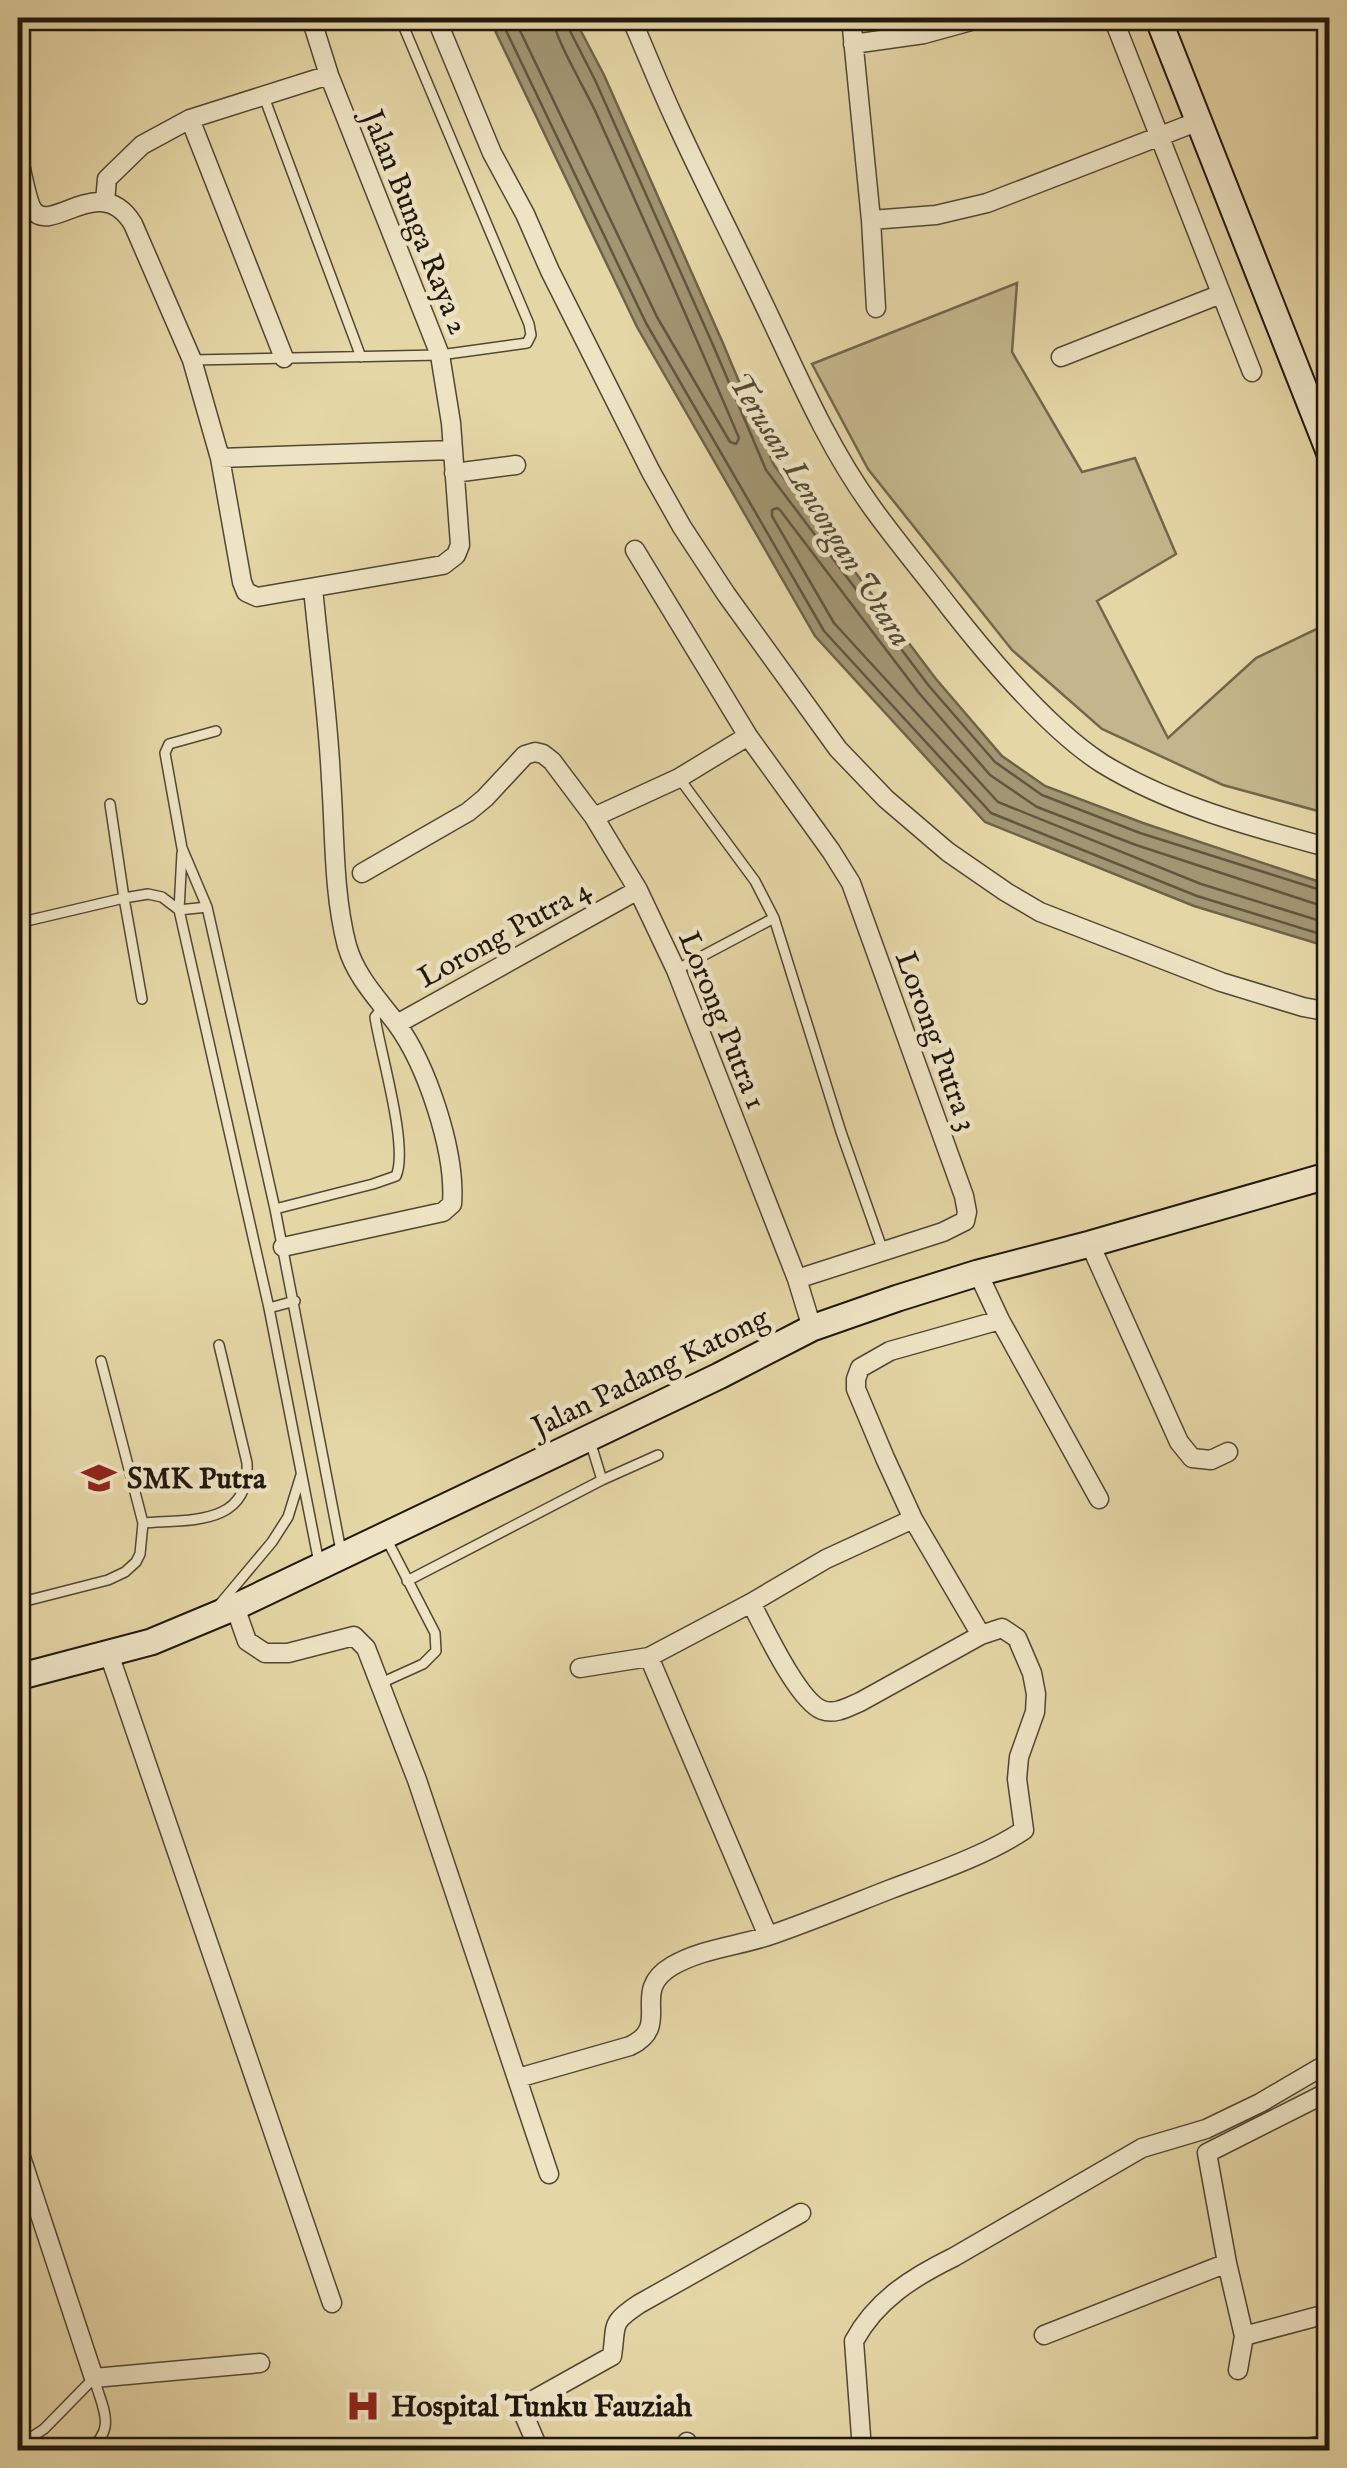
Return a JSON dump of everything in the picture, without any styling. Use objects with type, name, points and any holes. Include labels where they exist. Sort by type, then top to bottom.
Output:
[{"type":"street","name":"Jalan Bunga Raya 2","points":[[220,458],[246,592],[258,597],[442,565],[456,555],[460,545],[451,423],[440,355],[328,75],[311,18]]},
{"type":"street","points":[[436,18],[492,153],[652,472],[726,594],[838,749],[948,852],[1040,912],[1221,982],[1330,1012]]},
{"type":"street","points":[[631,18],[674,119],[837,453],[870,506],[971,634],[1050,720],[1101,762],[1191,806],[1252,828],[1330,848]]},
{"type":"street","points":[[850,18],[876,308]]},
{"type":"street","points":[[853,44],[924,34],[982,18]]},
{"type":"street","points":[[1113,18],[1252,372]]},
{"type":"street","points":[[1158,18],[1323,418],[1330,454]]},
{"type":"street","points":[[96,202],[107,179],[142,145],[190,119],[328,75]]},
{"type":"street","points":[[190,119],[284,358]]},
{"type":"street","points":[[871,220],[963,210],[1199,120]]},
{"type":"street","points":[[18,155],[35,214],[44,217],[96,202],[116,205],[126,212],[192,360],[220,458],[452,450]]},
{"type":"street","points":[[1062,357],[1221,294]]},
{"type":"street","points":[[454,472],[516,466]]},
{"type":"street","name":"Lorong Putra 3","points":[[636,550],[748,736],[851,883],[964,1196],[967,1212],[956,1227],[798,1279]]},
{"type":"street","points":[[283,1247],[443,1212],[452,1204],[453,1194],[445,1139],[426,1079],[397,1024],[362,980],[348,950],[340,914],[313,588]]},
{"type":"street","points":[[594,818],[679,778],[748,736]]},
{"type":"street","name":"Lorong Putra 1","points":[[362,873],[468,812],[525,755],[535,752],[552,761],[594,818],[638,890],[676,970],[798,1279],[812,1328]]},
{"type":"street","name":"Lorong Putra 4","points":[[397,1024],[638,890]]},
{"type":"street","name":"Jalan Padang Katong","points":[[18,1677],[174,1634],[812,1328],[978,1273],[1330,1175]]},
{"type":"street","points":[[1090,1244],[1179,1442],[1192,1458],[1211,1460],[1228,1452]]},
{"type":"street","points":[[978,1273],[1099,1498]]},
{"type":"street","points":[[981,1634],[914,1518],[856,1390],[856,1379],[860,1368],[890,1352],[1000,1320]]},
{"type":"street","points":[[580,1668],[649,1657],[826,1560],[914,1518]]},
{"type":"street","points":[[518,2078],[642,2041],[651,2027],[654,1981],[684,1959],[768,1936],[952,1866],[1024,1830],[1016,1779],[1019,1756],[1035,1712],[1036,1694],[1017,1638],[1002,1628],[981,1634],[860,1702],[840,1710],[822,1710],[803,1694],[752,1603]]},
{"type":"street","points":[[235,1607],[247,1641],[266,1654],[288,1653],[354,1636],[366,1648],[418,1780],[549,2174]]},
{"type":"street","points":[[109,1654],[332,2303]]},
{"type":"street","points":[[649,1657],[768,1936]]},
{"type":"street","points":[[862,2450],[854,2342],[892,2294],[923,2272],[954,2258],[1142,2148],[1206,2129],[1330,2062]]},
{"type":"street","points":[[1238,2370],[1244,2336],[1207,2154],[1330,2091]]},
{"type":"street","points":[[18,2148],[94,2378],[260,2362]]},
{"type":"street","points":[[540,2450],[524,2415],[526,2404],[612,2356],[612,2334],[619,2319],[801,2213]]},
{"type":"street","points":[[1044,2334],[1227,2264]]},
{"type":"street","points":[[1244,2336],[1330,2313]]},
{"type":"street","points":[[1294,2450],[1330,2444]]},
{"type":"lane","points":[[192,360],[440,355],[527,342],[531,335],[400,18]]},
{"type":"lane","points":[[264,96],[361,357]]},
{"type":"lane","points":[[216,731],[166,748],[182,848],[179,910],[302,1472],[331,1560]]},
{"type":"lane","points":[[679,778],[756,881],[774,918],[883,1251]]},
{"type":"lane","points":[[110,804],[142,999]]},
{"type":"lane","points":[[182,848],[208,907],[295,1301],[331,1560]]},
{"type":"lane","points":[[18,923],[148,894],[162,897],[179,910],[208,907]]},
{"type":"lane","points":[[676,970],[774,918]]},
{"type":"lane","points":[[275,1209],[396,1176],[400,1157],[376,1017],[382,1008]]},
{"type":"lane","points":[[269,1308],[295,1301]]},
{"type":"lane","points":[[142,1523],[218,1516],[244,1493],[247,1463],[219,1345]]},
{"type":"lane","points":[[18,1603],[85,1587],[125,1572],[140,1554],[142,1523],[101,1361]]},
{"type":"lane","points":[[589,1438],[602,1480]]},
{"type":"lane","points":[[407,1581],[658,1455]]},
{"type":"lane","points":[[208,1618],[280,1530],[302,1472]]},
{"type":"lane","points":[[381,1683],[423,1664],[436,1650],[435,1633],[385,1536]]},
{"type":"lane","points":[[18,2446],[44,2429],[94,2378]]},
{"type":"lane","points":[[88,2450],[104,2438],[107,2427],[94,2378]]},
{"type":"shaded area","points":[[1017,283],[1012,352],[1082,472],[1135,458],[1176,554],[1097,601],[1168,738],[1256,658],[1329,623],[1329,814],[1223,785],[1102,729],[1012,650],[868,469],[812,364]]},
{"type":"water","points":[[489,18],[574,18],[604,75],[774,465],[936,679],[1002,756],[1045,786],[1329,885],[1329,947],[1194,906],[985,822],[815,636],[637,327]]},
{"type":"place","name":"SMK Putra","points":[[99,1478]]},
{"type":"place","name":"Hospital Tunku Fauziah","points":[[363,2406]]},
{"type":"water label","name":"Terusan Lencongan Utara","points":[[821,509]]}]
